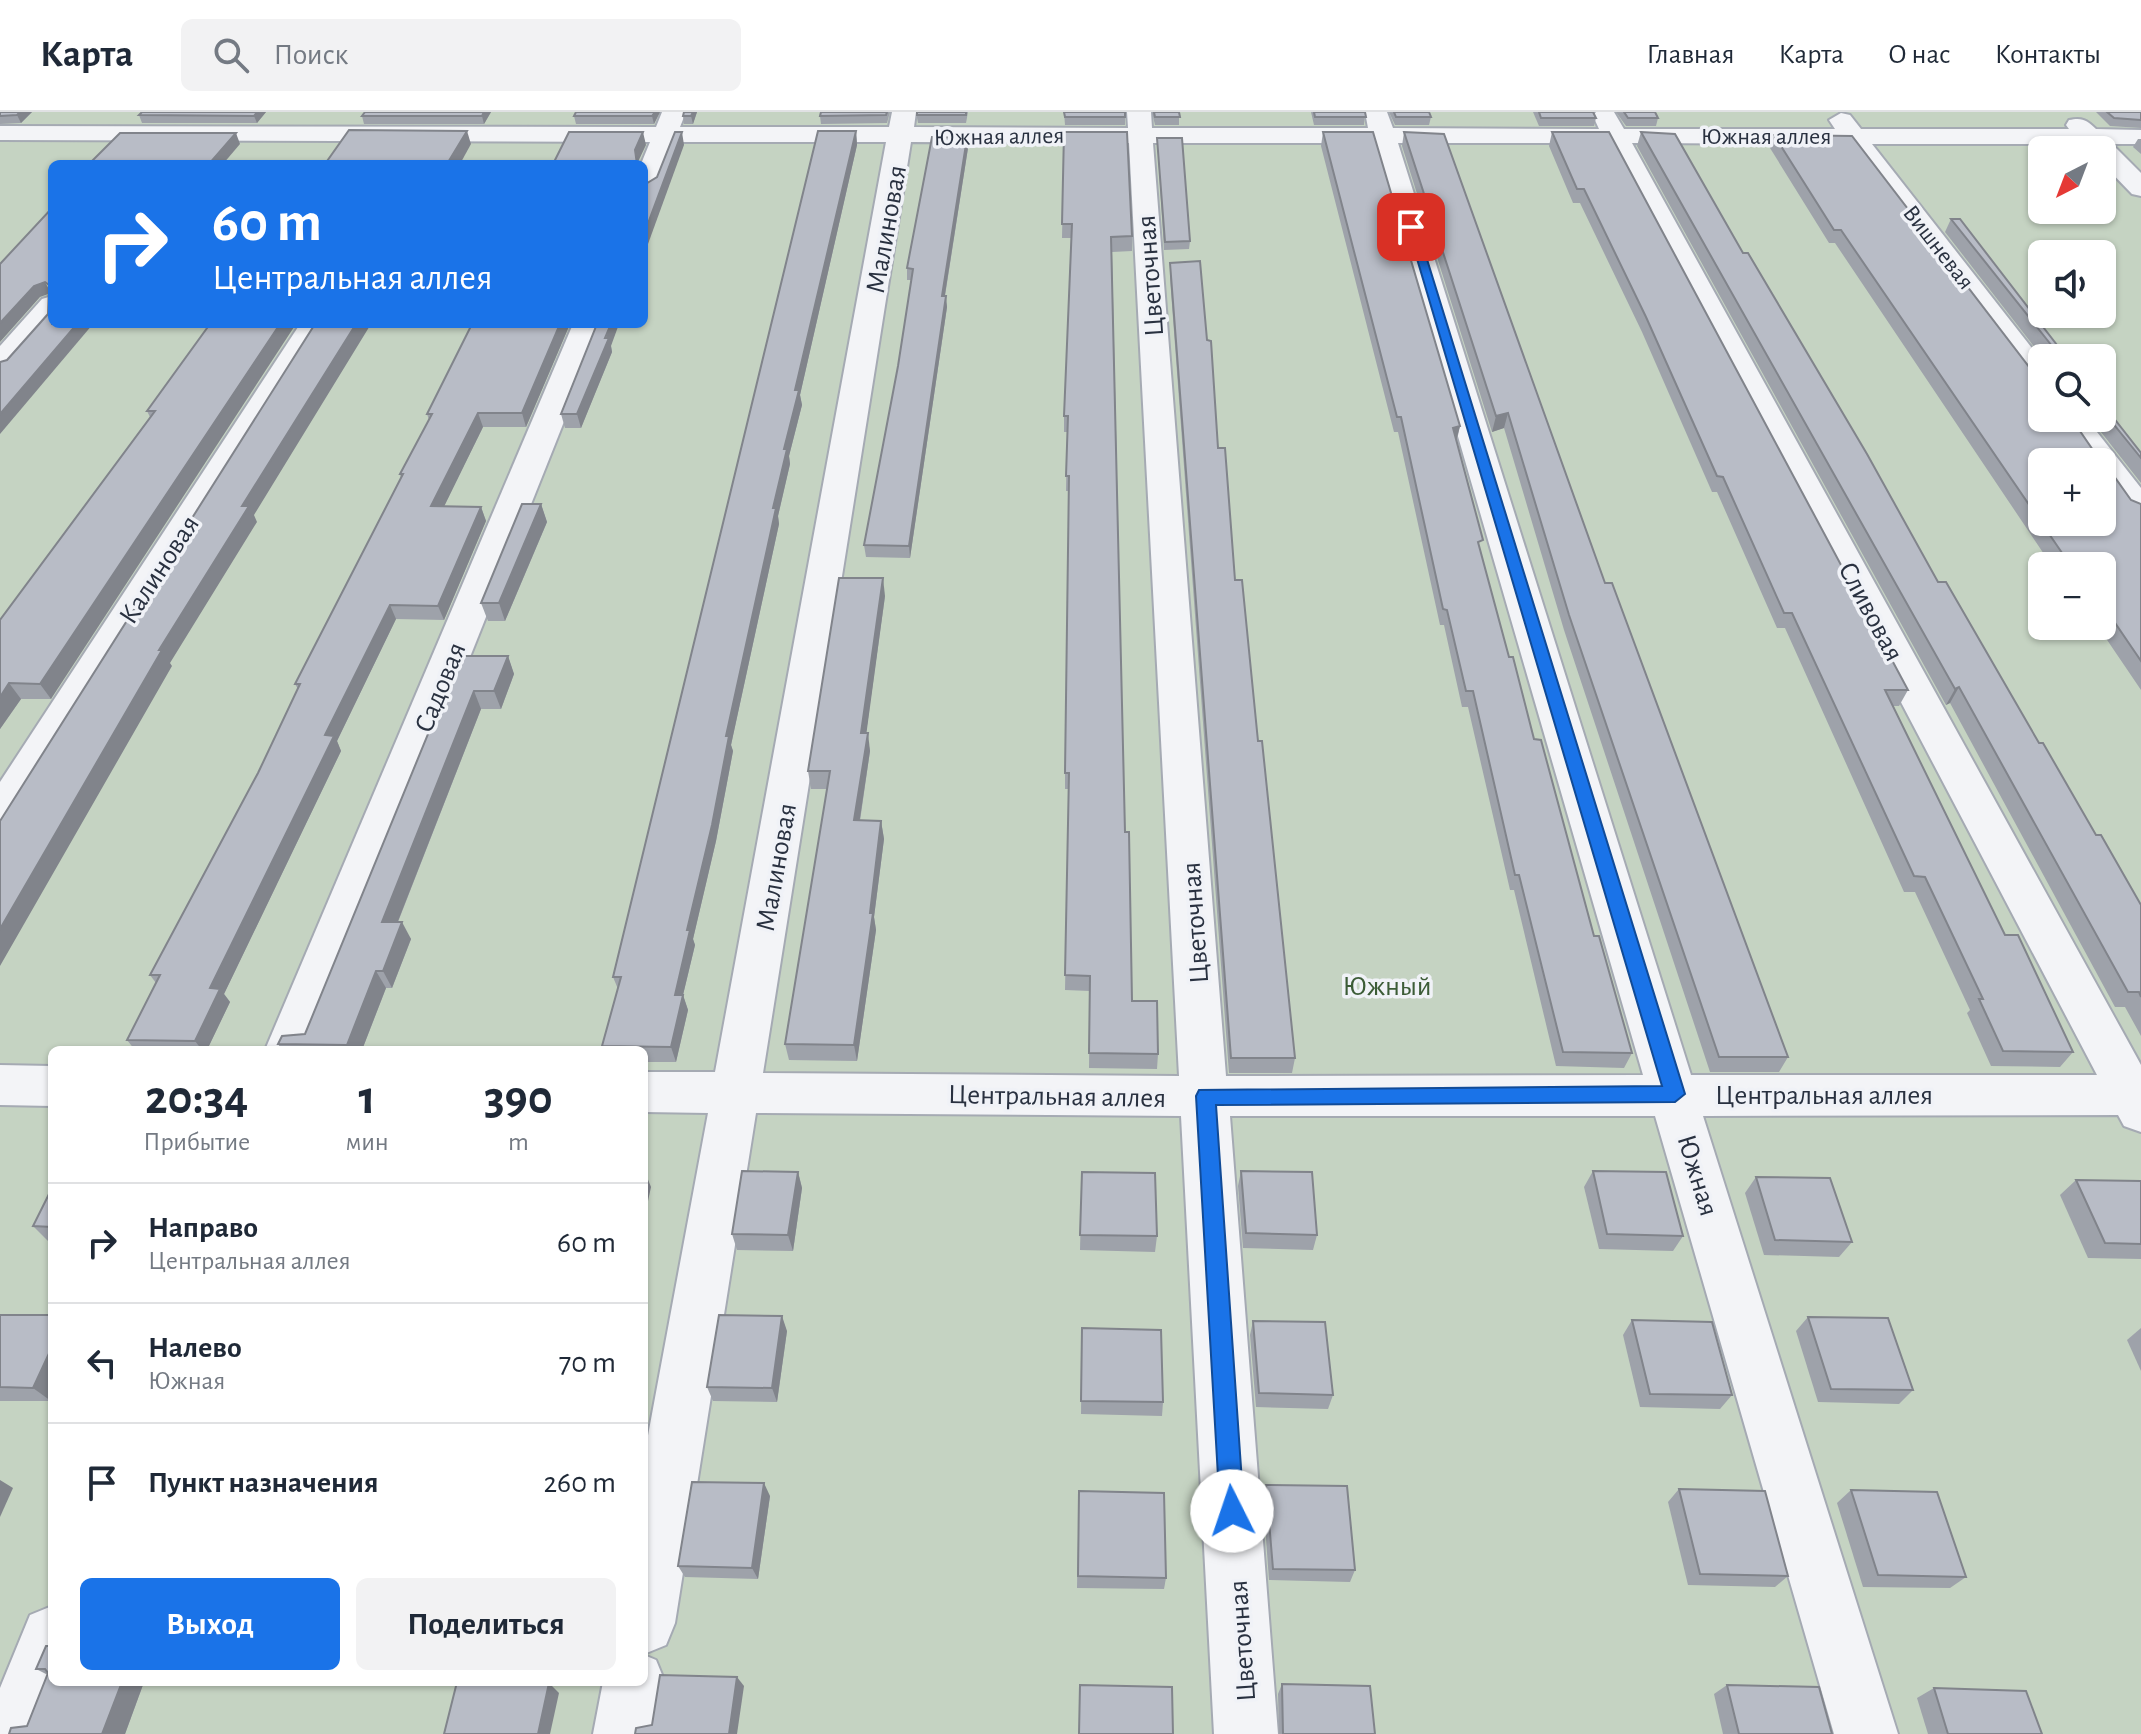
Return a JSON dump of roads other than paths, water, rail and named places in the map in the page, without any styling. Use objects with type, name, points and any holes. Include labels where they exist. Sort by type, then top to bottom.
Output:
[{"type":"street","points":[[184,154],[220,112]]},
{"type":"street","points":[[431,144],[451,112]]},
{"type":"street","name":"Вишневая","points":[[1835,112],[2028,363]]},
{"type":"street","points":[[2065,112],[2089,136]]},
{"type":"street","name":"Южная аллея","points":[[0,133],[202,133],[431,144],[670,124],[1139,123],[1610,124],[1853,135],[2028,136]]},
{"type":"street","name":"Цветочная","points":[[1139,123],[1246,1734]]},
{"type":"street","points":[[648,179],[670,124]]},
{"type":"street","name":"Сливовая","points":[[1610,124],[2138,1100]]},
{"type":"street","name":"Малиновая","points":[[648,1600],[902,125]]},
{"type":"street","name":"Южная","points":[[1380,125],[1866,1734]]},
{"type":"street","name":"Южная аллея","points":[[2116,137],[2141,137]]},
{"type":"street","points":[[2116,163],[2141,188]]},
{"type":"street","points":[[0,364],[48,310]]},
{"type":"street","name":"Калиновая","points":[[0,815],[312,328]]},
{"type":"street","name":"Садовая","points":[[291,1046],[586,328]]},
{"type":"street","points":[[2081,432],[2141,510]]},
{"type":"street","points":[[0,1085],[48,1086]]},
{"type":"street","name":"Центральная аллея","points":[[648,1092],[1206,1096],[1675,1094],[2138,1100]]},
{"type":"street","points":[[13,1734],[48,1647]]},
{"type":"street","points":[[625,1734],[633,1686]]},
{"type":"park label","name":"Южный","points":[[1387,985]]}]
